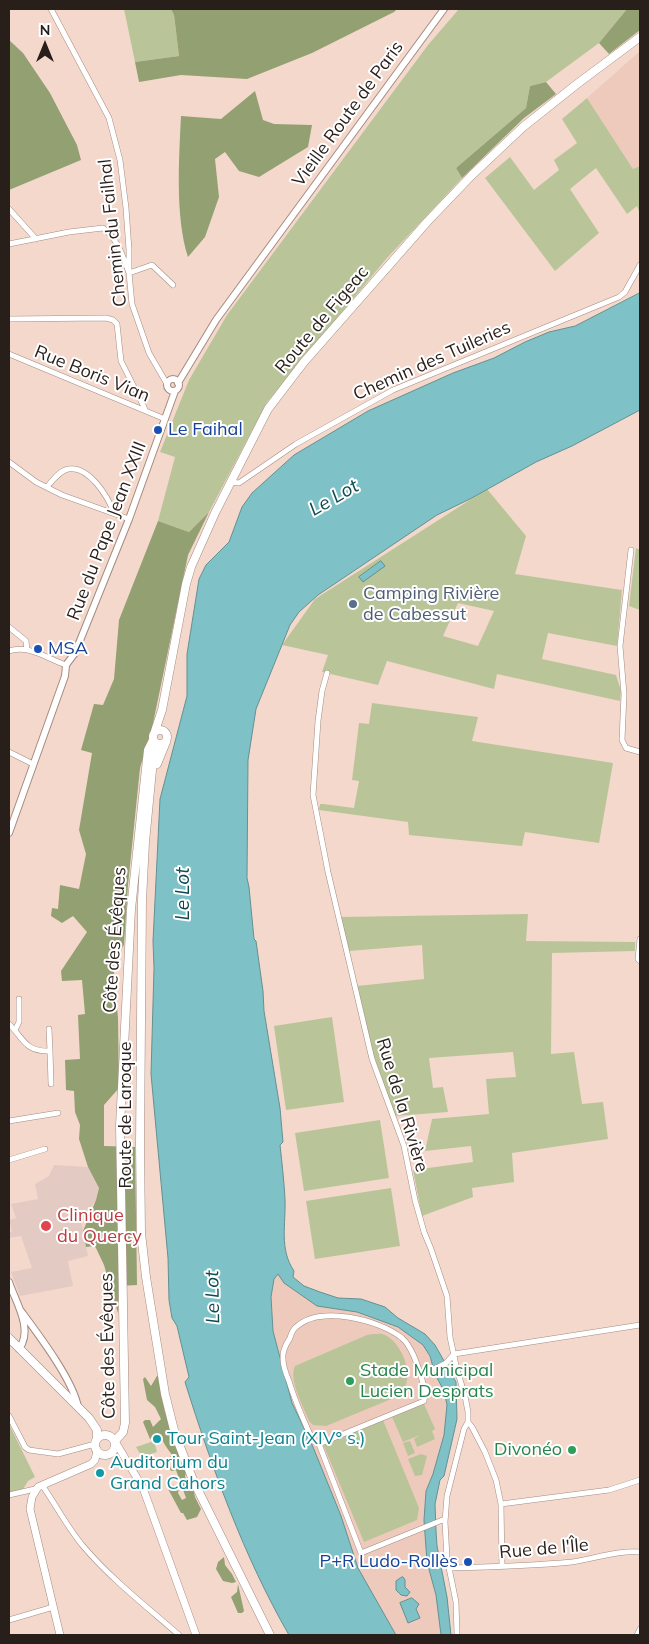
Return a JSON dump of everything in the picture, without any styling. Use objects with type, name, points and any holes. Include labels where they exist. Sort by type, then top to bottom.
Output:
[{"type":"main road","name":"Route de Figeac","points":[[155,731],[162,710],[190,567],[268,409],[304,362],[427,222],[472,175],[523,127],[576,84],[640,37]]},
{"type":"main road","name":"Route de Figeac","points":[[162,710],[164,731]]},
{"type":"main road","points":[[155,731],[164,731],[167,737],[166,742],[162,744],[155,742],[153,735],[155,731]]},
{"type":"main road","name":"Route de Laroque","points":[[155,742],[145,842],[142,900],[141,1233],[146,1277],[165,1394],[175,1434],[193,1480],[270,1635]]},
{"type":"main road","name":"Côte des Évêques","points":[[115,1442],[123,1432],[126,1423],[120,1126],[127,970],[134,864],[148,750],[155,742]]},
{"type":"main road","name":"Route de Laroque","points":[[150,798],[156,768],[166,742]]},
{"type":"main road","points":[[9,1338],[89,1418],[96,1430],[96,1457],[92,1464],[39,1487],[32,1497],[30,1509],[60,1635]]},
{"type":"main road","points":[[89,1418],[96,1422],[115,1442],[143,1488],[196,1635]]},
{"type":"main road","points":[[97,1445],[102,1435],[108,1435]]},
{"type":"main road","points":[[97,1445],[102,1454],[108,1454],[113,1451],[115,1442]]},
{"type":"street","name":"Chemin du Failhal","points":[[51,9],[109,118],[120,160],[129,242],[132,304],[149,353],[161,374],[172,385]]},
{"type":"street","name":"Vieille Route de Paris","points":[[276,237],[444,9]]},
{"type":"street","points":[[9,208],[36,239]]},
{"type":"street","points":[[9,244],[69,232],[104,228],[111,234],[129,273],[152,265],[173,285]]},
{"type":"street","name":"Rue du Pape Jean XXIII","points":[[9,833],[65,676],[66,665],[75,653],[129,519],[170,405],[172,385],[190,364],[216,320],[276,237]]},
{"type":"street","name":"Chemin des Tuileries","points":[[231,482],[238,483],[296,444],[393,390],[619,297],[626,292],[640,265]]},
{"type":"street","points":[[9,320],[98,317],[113,320],[116,324],[121,361],[144,410]]},
{"type":"street","name":"Rue Boris Vian","points":[[9,354],[165,419]]},
{"type":"street","points":[[9,462],[36,482],[62,495],[129,519]]},
{"type":"street","points":[[47,487],[61,472],[68,469],[84,473],[100,486],[114,514]]},
{"type":"street","points":[[631,550],[620,646],[624,694],[622,740],[626,748],[640,752]]},
{"type":"street","points":[[9,627],[26,641],[27,650]]},
{"type":"street","points":[[9,651],[17,648],[27,650],[66,665]]},
{"type":"street","name":"Rue de la Rivière","points":[[327,673],[322,691],[318,721],[313,795],[328,872],[372,1059],[404,1146],[415,1200],[424,1232],[447,1296],[450,1337],[465,1396],[468,1422],[485,1452],[496,1480],[501,1504],[502,1567]]},
{"type":"street","points":[[9,752],[33,764]]},
{"type":"street","points":[[640,939],[638,959],[640,961]]},
{"type":"street","points":[[15,1030],[19,1022],[19,999]]},
{"type":"street","points":[[9,1025],[27,1046],[40,1051],[50,1051]]},
{"type":"street","points":[[49,1029],[51,1084]]},
{"type":"street","points":[[9,1121],[58,1113]]},
{"type":"street","points":[[9,1160],[45,1150]]},
{"type":"street","points":[[9,1282],[21,1311],[69,1384],[76,1397],[78,1407]]},
{"type":"street","points":[[20,1349],[24,1343],[21,1311]]},
{"type":"street","points":[[319,1444],[424,1401],[425,1391],[415,1360],[404,1340],[388,1329],[340,1316],[326,1316],[305,1322],[294,1328],[285,1346],[282,1358],[297,1407],[313,1441],[319,1444],[361,1553],[442,1520]]},
{"type":"street","points":[[421,1376],[446,1363],[454,1354],[640,1325]]},
{"type":"street","points":[[24,1331],[33,1328]]},
{"type":"street","points":[[9,1416],[25,1447],[33,1451],[58,1454],[97,1445]]},
{"type":"street","points":[[457,1635],[456,1602],[448,1568],[442,1520],[446,1496],[464,1429],[468,1422]]},
{"type":"street","points":[[501,1504],[609,1490],[640,1480]]},
{"type":"street","points":[[9,1495],[39,1487],[88,1552],[135,1597],[179,1635]]},
{"type":"street","name":"Rue de l'Île","points":[[448,1568],[552,1564],[600,1558],[632,1551],[640,1552]]},
{"type":"street","points":[[9,1620],[50,1608],[53,1605]]},
{"type":"street","points":[[637,1635],[640,1629]]},
{"type":"shaded area","points":[[640,51],[640,166],[633,169],[587,98]]},
{"type":"shaded area","name":"Clinique du Quercy","points":[[54,1165],[88,1167],[99,1188],[96,1200],[81,1220],[88,1256],[68,1261],[73,1286],[20,1296],[11,1272],[32,1268],[21,1236],[9,1238],[9,1233],[12,1231],[9,1220],[16,1218],[11,1204],[38,1199],[35,1184],[49,1176]]},
{"type":"shaded area","points":[[278,1273],[284,1283],[317,1306],[357,1312],[398,1327],[423,1345],[430,1356],[435,1374],[444,1391],[447,1405],[444,1435],[426,1491],[424,1520],[427,1562],[436,1595],[441,1635],[396,1635],[358,1568],[341,1516],[313,1447],[292,1403],[273,1331],[271,1297],[274,1279]]},
{"type":"green space","points":[[124,9],[171,9],[174,15],[179,56],[135,62]]},
{"type":"green space","points":[[171,9],[397,9],[312,53],[247,79],[181,75],[139,82],[135,62],[179,56],[174,15]]},
{"type":"green space","points":[[459,9],[627,9],[599,43],[546,82],[530,86],[526,108],[456,168],[462,178],[387,258],[267,402],[209,512],[189,532],[158,521],[175,457],[160,452],[189,380],[227,315],[428,45]]},
{"type":"green space","points":[[627,9],[640,9],[640,30],[609,54],[599,43]]},
{"type":"green space","points":[[9,40],[23,53],[50,93],[77,145],[81,160],[9,190]]},
{"type":"green space","points":[[546,82],[556,94],[524,118],[462,178],[456,168],[526,108],[530,86]]},
{"type":"green space","points":[[255,91],[263,120],[274,124],[312,125],[308,147],[259,177],[239,171],[225,152],[215,159],[219,197],[205,237],[188,257],[181,224],[180,206],[181,116],[221,119]]},
{"type":"green space","points":[[587,98],[633,169],[640,166],[640,214],[637,206],[627,214],[596,168],[570,189],[599,233],[555,271],[485,178],[510,157],[534,190],[559,170],[554,160],[577,143],[562,119]]},
{"type":"green space","points":[[487,489],[526,536],[515,574],[622,590],[617,646],[548,633],[542,659],[616,675],[621,691],[620,701],[497,674],[494,689],[387,661],[378,685],[322,672],[328,655],[282,645],[315,599]],"holes":[[[458,603],[494,611],[478,646],[443,636]]]},
{"type":"green space","points":[[209,512],[188,555],[152,728],[140,768],[124,945],[113,962],[118,1018],[119,1088],[104,1105],[104,1146],[135,1147],[137,1285],[119,1286],[118,1313],[104,1265],[95,1246],[86,1247],[83,1231],[99,1188],[88,1167],[79,1139],[80,1125],[75,1112],[74,1091],[66,1090],[65,1060],[80,1059],[78,1015],[85,1014],[82,980],[62,981],[61,971],[87,932],[73,916],[62,923],[51,916],[52,908],[58,909],[60,885],[79,889],[86,854],[79,830],[92,753],[81,750],[94,704],[103,705],[114,679],[119,620],[158,521],[189,532]]},
{"type":"green space","points":[[636,548],[640,550],[640,610],[629,606]]},
{"type":"green space","points":[[372,703],[478,717],[472,741],[613,763],[599,843],[525,832],[522,846],[409,835],[408,822],[319,810],[320,804],[354,808],[359,781],[352,780],[359,723],[369,724]]},
{"type":"green space","points":[[528,914],[526,941],[635,942],[635,951],[552,953],[551,1054],[574,1052],[582,1104],[603,1102],[608,1139],[512,1153],[514,1182],[472,1188],[473,1197],[422,1216],[413,1170],[473,1162],[471,1146],[425,1151],[432,1119],[489,1114],[486,1079],[516,1077],[513,1052],[429,1058],[433,1088],[443,1087],[448,1112],[395,1116],[373,1053],[357,986],[424,979],[422,945],[349,951],[341,917]]},
{"type":"green space","points":[[332,1017],[344,1102],[286,1110],[274,1026]]},
{"type":"green space","points":[[380,1120],[389,1178],[304,1191],[295,1133]]},
{"type":"green space","points":[[391,1188],[400,1246],[315,1259],[306,1201]]},
{"type":"green space","name":"Stade Municipal Lucien Desprats","points":[[373,1334],[385,1335],[400,1350],[407,1371],[404,1388],[396,1397],[326,1426],[313,1425],[309,1421],[295,1386],[293,1372],[295,1366]]},
{"type":"green space","points":[[157,1376],[165,1412],[186,1472],[185,1477],[193,1488],[201,1509],[197,1517],[187,1520],[183,1513],[181,1513],[167,1487],[170,1484],[179,1488],[178,1493],[182,1500],[186,1498],[176,1470],[171,1471],[170,1469],[172,1464],[170,1457],[172,1455],[160,1434],[150,1439],[143,1422],[150,1420],[153,1427],[161,1419],[155,1407],[147,1400],[143,1379],[145,1377],[151,1386]]},
{"type":"green space","points":[[424,1404],[435,1429],[432,1431],[435,1439],[417,1447],[414,1439],[420,1435],[403,1442],[392,1417]]},
{"type":"green space","points":[[383,1420],[419,1508],[417,1520],[364,1542],[323,1444]]},
{"type":"green space","points":[[9,1424],[35,1477],[28,1481],[22,1491],[9,1494]]},
{"type":"green space","points":[[154,1441],[157,1452],[142,1457],[136,1447]]},
{"type":"green space","points":[[410,1441],[415,1453],[408,1456],[403,1443]]},
{"type":"green space","points":[[421,1454],[427,1456],[422,1475],[415,1476],[408,1459]]},
{"type":"green space","points":[[224,1557],[225,1565],[236,1582],[223,1581],[216,1569],[218,1562]]},
{"type":"green space","points":[[238,1584],[244,1611],[242,1613],[238,1613],[231,1597],[237,1592]]},
{"type":"water","name":"Le Lot","points":[[640,293],[640,410],[572,446],[536,462],[437,515],[318,595],[299,612],[290,625],[256,709],[248,760],[247,878],[254,939],[256,941],[263,991],[264,1011],[280,1108],[283,1142],[280,1145],[284,1179],[284,1236],[286,1254],[294,1271],[293,1277],[304,1286],[338,1298],[361,1299],[385,1307],[398,1318],[425,1334],[435,1345],[456,1382],[457,1419],[444,1476],[440,1480],[435,1504],[437,1546],[447,1597],[451,1635],[441,1635],[436,1595],[427,1562],[424,1520],[426,1491],[444,1435],[447,1405],[444,1391],[435,1374],[430,1356],[423,1345],[398,1327],[357,1312],[317,1306],[284,1283],[278,1274],[274,1279],[271,1297],[273,1331],[292,1403],[313,1447],[341,1516],[358,1568],[396,1635],[289,1635],[243,1543],[206,1447],[185,1382],[189,1377],[177,1326],[172,1318],[169,1300],[168,1258],[151,1074],[153,941],[160,799],[187,696],[187,654],[199,579],[206,565],[229,542],[242,507],[252,493],[294,455],[368,411],[453,373],[494,358],[549,332],[575,326]]},
{"type":"water","points":[[381,561],[385,566],[363,582],[359,577]]},
{"type":"water","points":[[403,1577],[405,1587],[410,1592],[407,1596],[401,1595],[396,1590],[396,1581]]},
{"type":"water","points":[[412,1598],[419,1604],[416,1609],[420,1618],[408,1623],[400,1603]]},
{"type":"place","name":"Le Faihal","points":[[158,430]]},
{"type":"place","name":"Camping Rivière de Cabessut","points":[[353,604]]},
{"type":"place","name":"MSA","points":[[38,649]]},
{"type":"place","name":"Clinique du Quercy","points":[[46,1226]]},
{"type":"place","name":"Stade Municipal Lucien Desprats","points":[[350,1381]]},
{"type":"place","name":"Tour Saint-Jean (XIV° s.)","points":[[157,1439]]},
{"type":"place","name":"Divonéo","points":[[572,1450]]},
{"type":"place","name":"Auditorium du Grand Cahors","points":[[100,1473]]},
{"type":"place","name":"P+R Ludo-Rollès","points":[[468,1562]]}]
